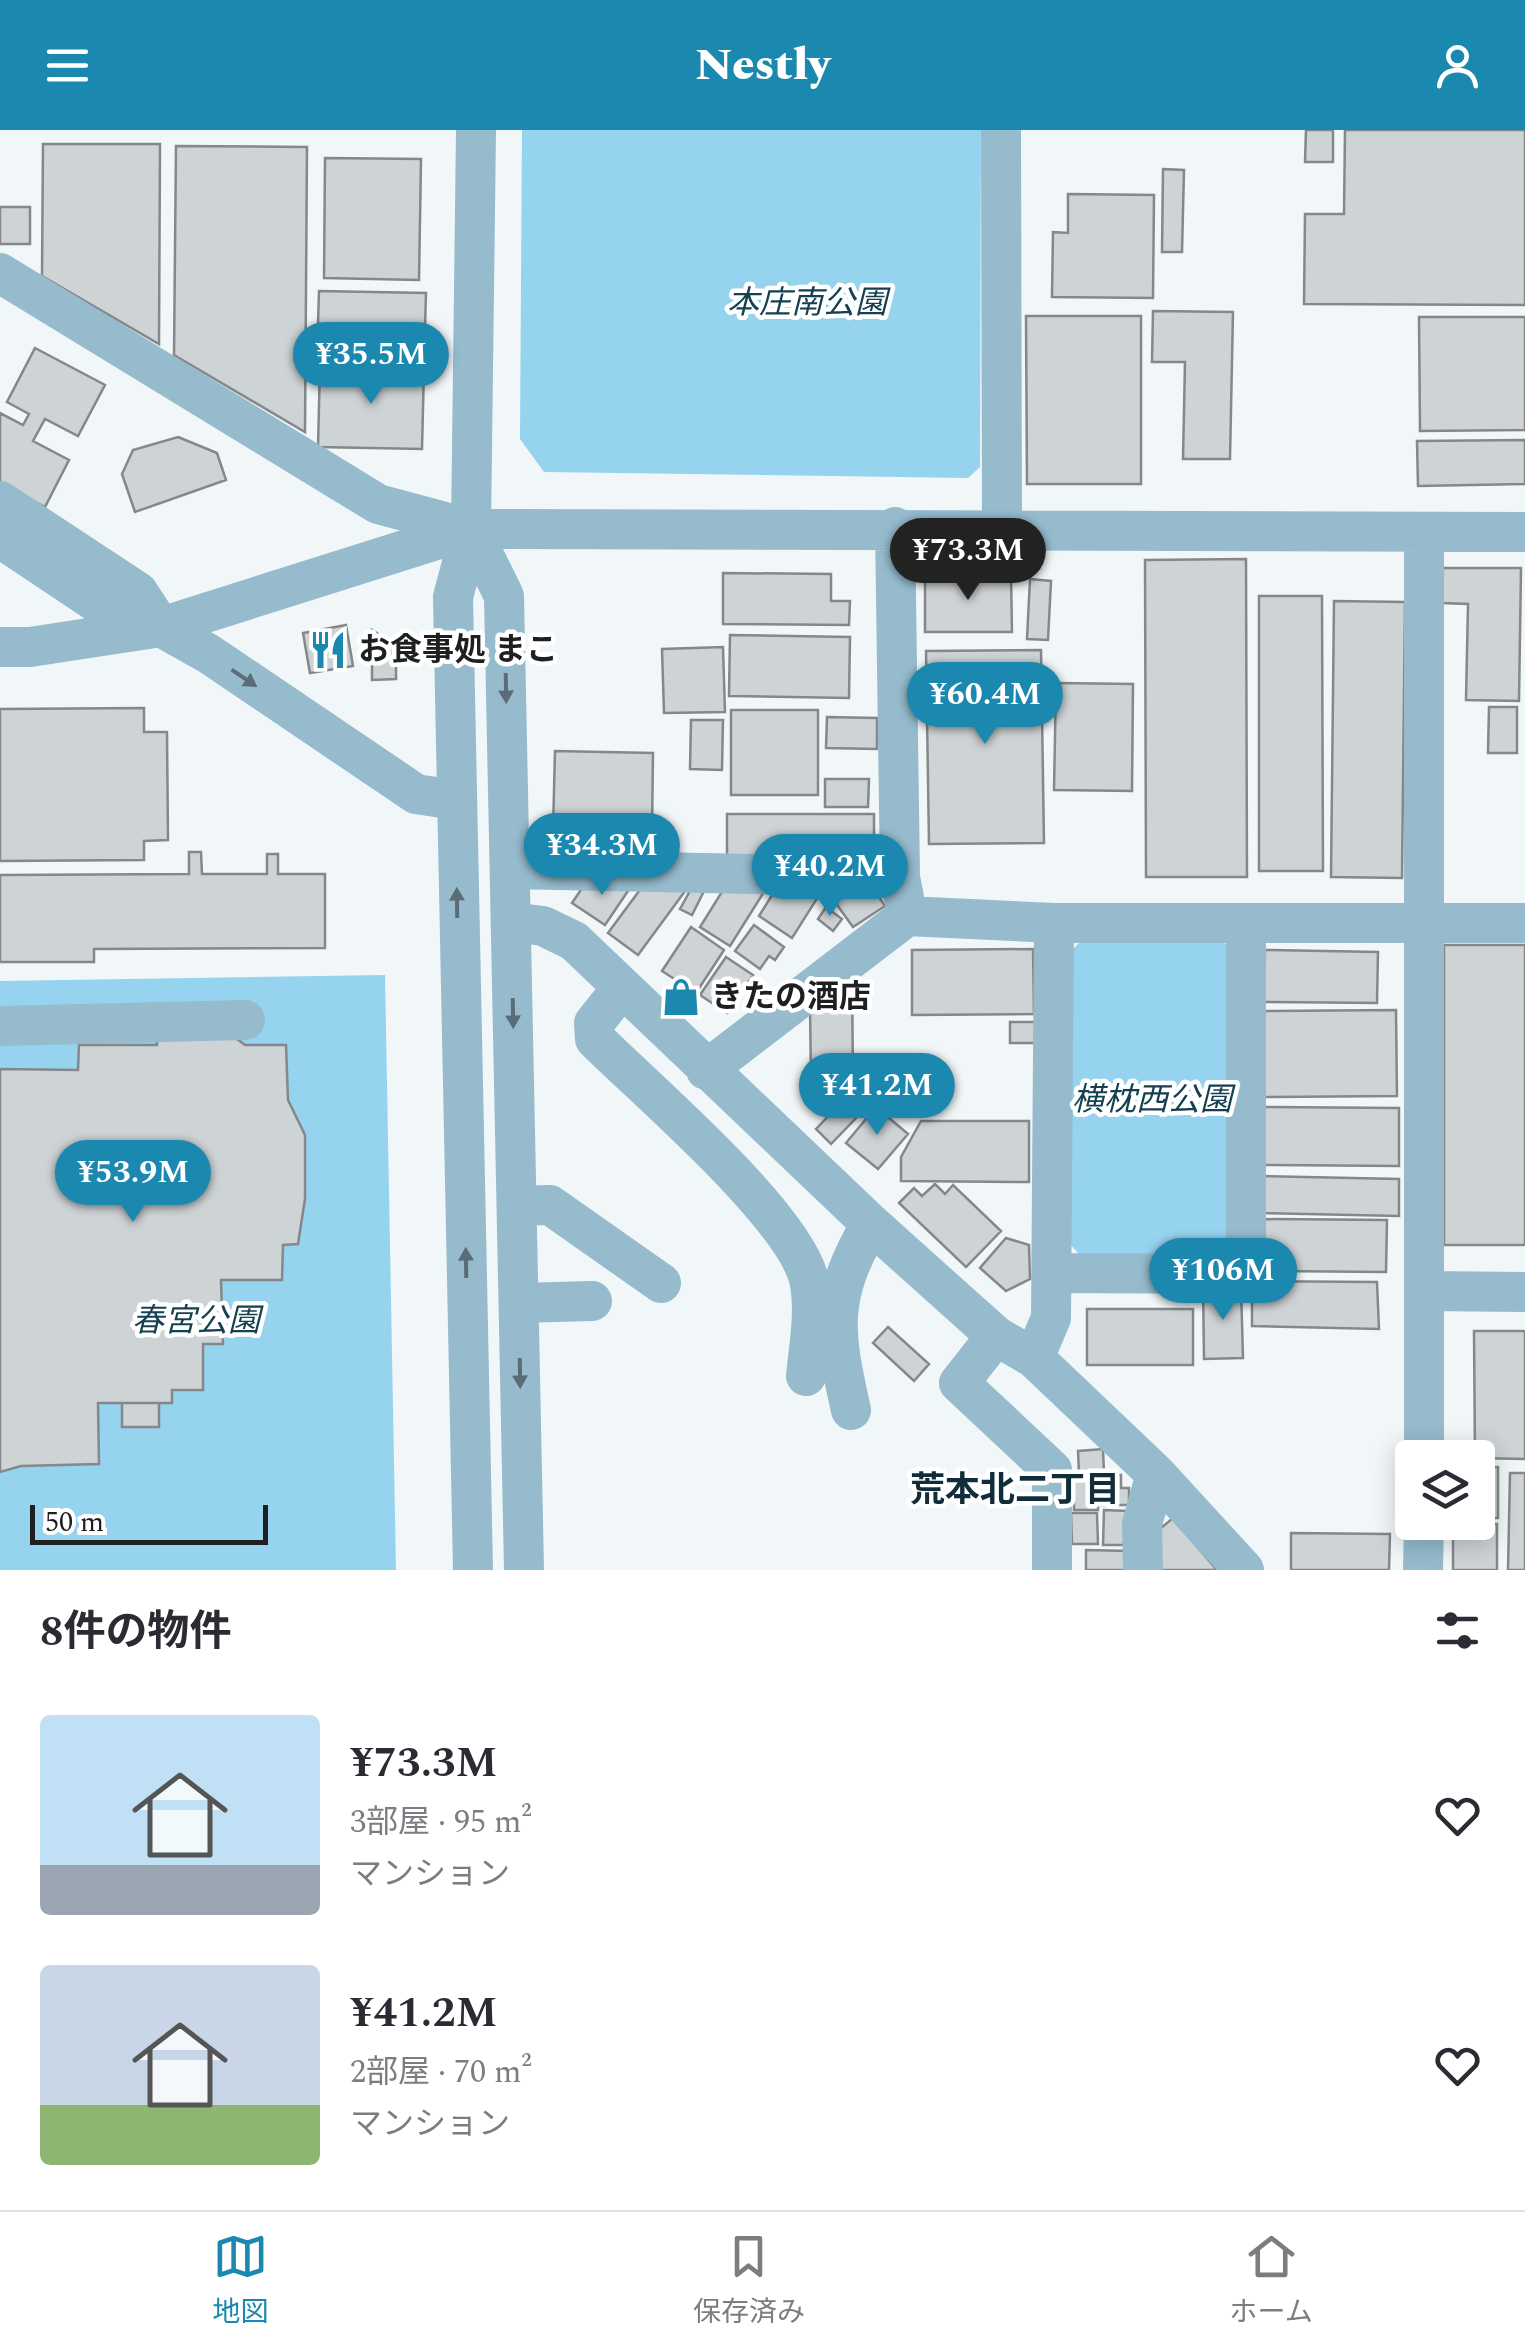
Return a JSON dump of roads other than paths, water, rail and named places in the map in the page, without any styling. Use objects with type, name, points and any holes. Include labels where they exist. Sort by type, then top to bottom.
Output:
[{"type":"street","points":[[473,1570],[452,597],[471,529],[476,130]]},
{"type":"street","points":[[1000,130],[1002,527]]},
{"type":"street","points":[[0,272],[378,504],[471,529],[1002,527],[1525,532]]},
{"type":"street","points":[[0,501],[138,592],[161,628]]},
{"type":"street","points":[[894,527],[904,896]]},
{"type":"street","points":[[0,647],[30,647],[161,628],[471,529]]},
{"type":"street","points":[[471,529],[504,596],[524,1570]]},
{"type":"street","points":[[1424,533],[1424,1440]]},
{"type":"street","points":[[0,538],[96,602],[161,628],[209,654],[416,794],[455,800]]},
{"type":"street","points":[[510,870],[904,896],[1054,923],[1525,923]]},
{"type":"street","points":[[706,1070],[904,896]]},
{"type":"street","points":[[511,922],[543,926],[574,941],[871,1224],[996,1336],[1034,1358],[1156,1474],[1244,1570]]},
{"type":"street","points":[[1034,1358],[1051,1318],[1054,923]]},
{"type":"street","points":[[1053,1273],[1246,1274],[1246,924]]},
{"type":"street","points":[[622,988],[594,1024],[595,1039],[767,1208],[795,1245],[810,1282],[806,1376]]},
{"type":"street","points":[[0,1026],[245,1020]]},
{"type":"street","points":[[516,1206],[550,1205],[661,1283]]},
{"type":"street","points":[[851,1410],[838,1350],[837,1307],[846,1267],[871,1224]]},
{"type":"street","points":[[1425,1291],[1525,1292]]},
{"type":"street","points":[[519,1303],[592,1301]]},
{"type":"street","points":[[996,1336],[960,1383],[1052,1470],[1052,1570]]},
{"type":"street","points":[[1143,1570],[1142,1524],[1156,1474]]},
{"type":"street","points":[[1424,1540],[1424,1570]]},
{"type":"place","name":"お食事処 まこ","points":[[328,650]]},
{"type":"place","name":"きたの酒店","points":[[681,997]]},
{"type":"district","name":"荒本北二丁目","points":[[1015,1490]]},
{"type":"park label","name":"本庄南公園","points":[[807,303]]},
{"type":"park label","name":"横枕西公園","points":[[1152,1100]]},
{"type":"park label","name":"春宮公園","points":[[196,1321]]}]
